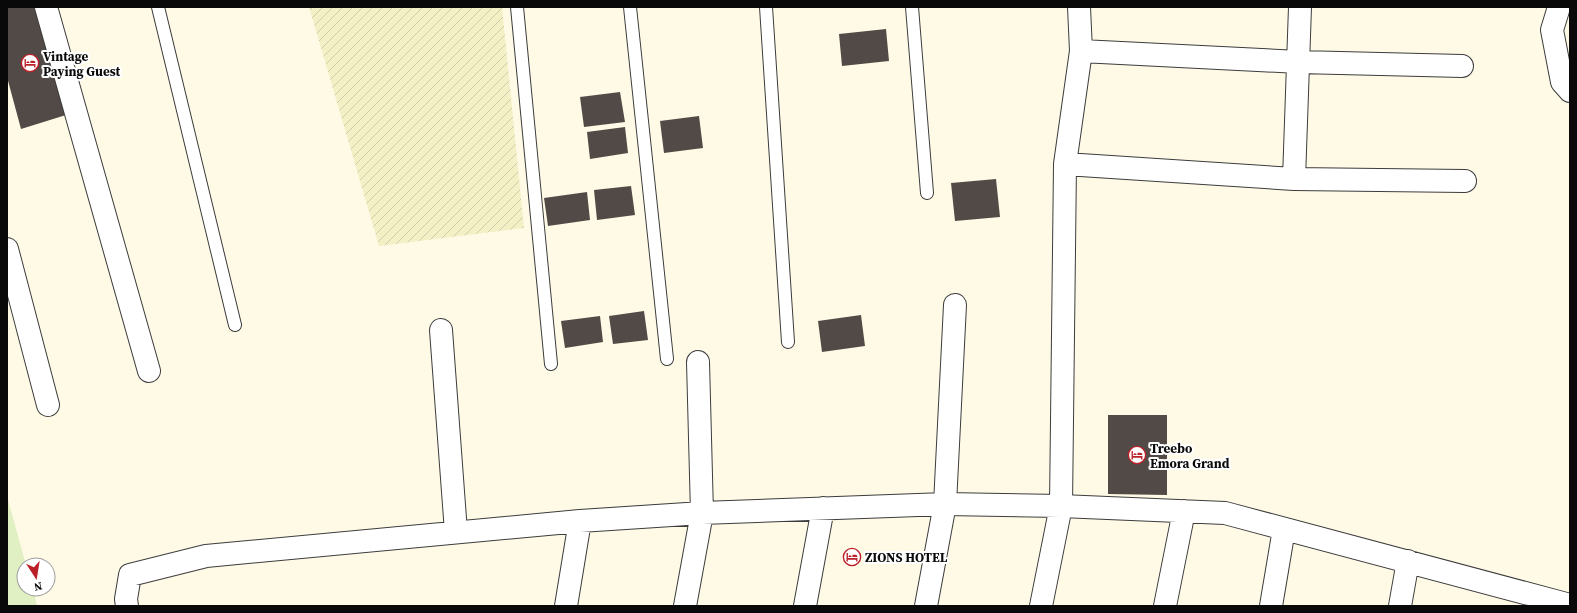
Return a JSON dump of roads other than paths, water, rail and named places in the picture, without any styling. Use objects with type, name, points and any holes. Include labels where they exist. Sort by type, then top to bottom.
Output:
[{"type":"street","points":[[46,7],[149,371]]},
{"type":"street","points":[[1041,606],[1061,506],[1065,164],[1081,51],[1079,7]]},
{"type":"street","points":[[1294,179],[1300,7]]},
{"type":"street","points":[[1559,7],[1552,30],[1562,82],[1570,91]]},
{"type":"street","points":[[1081,51],[1299,62],[1462,66]]},
{"type":"street","points":[[1065,164],[1294,179],[1464,181]]},
{"type":"street","points":[[7,249],[48,405]]},
{"type":"street","points":[[926,606],[945,504],[955,305]]},
{"type":"street","points":[[441,330],[456,532]]},
{"type":"street","points":[[685,606],[702,513],[698,362]]},
{"type":"street","points":[[127,606],[126,599],[130,575],[206,556],[580,521],[702,513],[945,504],[1061,506],[1225,513],[1408,561],[1519,598],[1570,604]]},
{"type":"street","points":[[805,606],[824,508]]},
{"type":"street","points":[[1165,606],[1184,511]]},
{"type":"street","points":[[566,606],[580,521]]},
{"type":"street","points":[[1271,606],[1284,529]]},
{"type":"street","points":[[1400,606],[1408,561]]},
{"type":"lane","points":[[158,7],[235,325]]},
{"type":"lane","points":[[517,7],[551,364]]},
{"type":"lane","points":[[630,7],[667,359]]},
{"type":"lane","points":[[766,7],[788,342]]},
{"type":"lane","points":[[912,7],[927,193]]},
{"type":"place","name":"Vintage Paying Guest","points":[[30,63]]},
{"type":"place","name":"Treebo Emora Grand","points":[[1137,455]]},
{"type":"place","name":"ZIONS HOTEL","points":[[852,557]]}]
